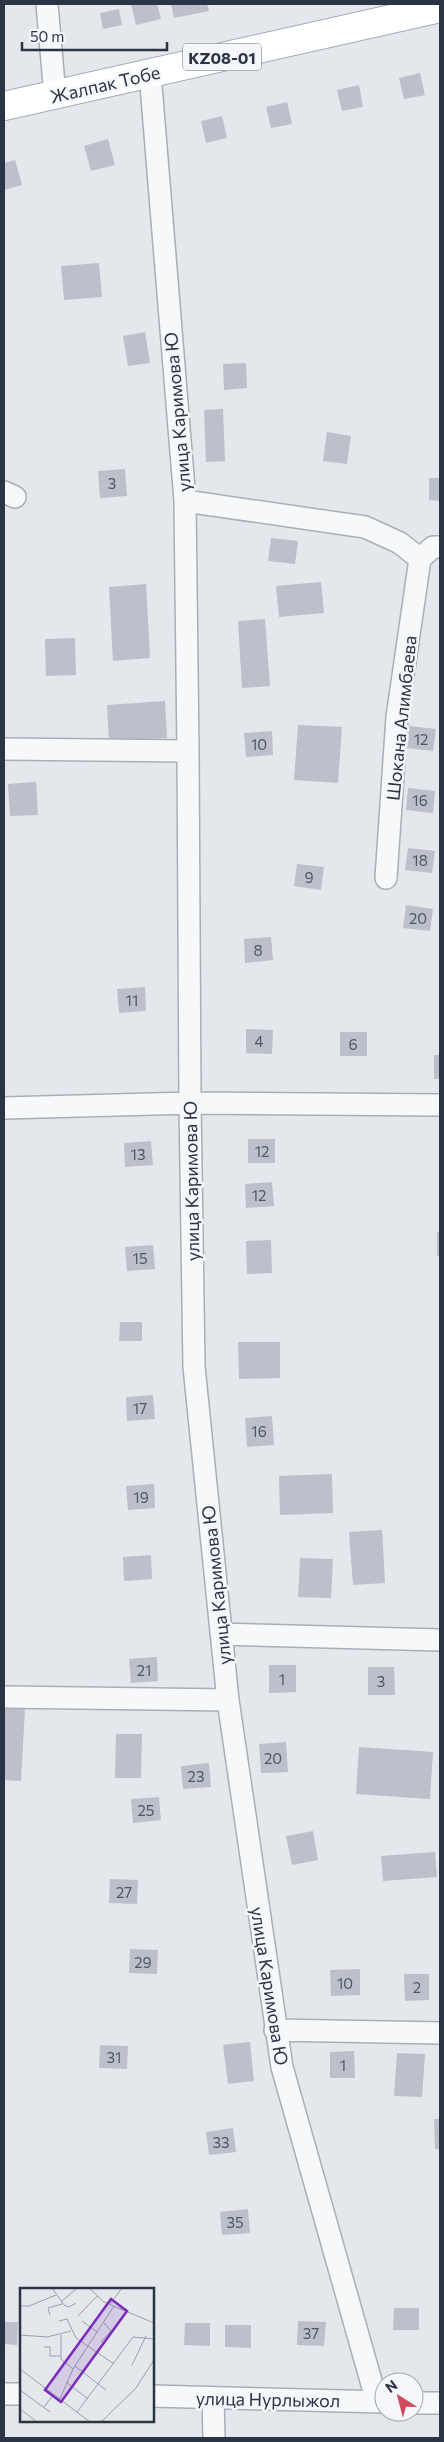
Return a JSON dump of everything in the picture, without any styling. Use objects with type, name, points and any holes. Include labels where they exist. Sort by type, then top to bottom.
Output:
[{"type":"main road","name":"Жалпак Тобе","points":[[4,106],[440,8]]},
{"type":"street","points":[[47,4],[55,96]]},
{"type":"street","name":"улица Каримова Ю","points":[[150,73],[185,501],[194,1367],[228,1700],[275,2030],[285,2076],[374,2381]]},
{"type":"street","points":[[185,501],[365,527],[400,543],[420,559],[433,547],[440,547]]},
{"type":"street","name":"Шокана Алимбаева","points":[[386,878],[398,717],[420,559]]},
{"type":"street","points":[[4,749],[188,751]]},
{"type":"street","points":[[4,1108],[190,1103],[440,1104]]},
{"type":"street","points":[[221,1634],[440,1640]]},
{"type":"street","points":[[4,1697],[228,1700]]},
{"type":"street","points":[[275,2030],[440,2033]]},
{"type":"street","points":[[4,2394],[20,2394]]},
{"type":"street","name":"улица Нурлыжол","points":[[154,2396],[374,2402]]},
{"type":"street","points":[[213,2398],[214,2438]]},
{"type":"street","points":[[424,2403],[440,2403]]},
{"type":"building","points":[[131,4],[157,4],[161,19],[136,25]]},
{"type":"building","points":[[171,4],[207,4],[209,11],[174,18]]},
{"type":"building","points":[[119,9],[122,25],[103,29],[100,13]]},
{"type":"building","points":[[420,73],[425,95],[404,99],[399,78]]},
{"type":"building","points":[[359,85],[363,107],[342,111],[337,90]]},
{"type":"building","points":[[287,102],[292,124],[271,128],[266,107]]},
{"type":"building","points":[[222,116],[227,138],[206,143],[201,121]]},
{"type":"building","points":[[108,139],[115,165],[91,171],[84,146]]},
{"type":"building","points":[[15,160],[22,185],[4,190],[4,163]]},
{"type":"building","points":[[99,263],[102,297],[64,300],[61,266]]},
{"type":"building","points":[[145,332],[150,363],[128,366],[123,336]]},
{"type":"building","points":[[246,363],[247,388],[224,390],[223,364]]},
{"type":"building","points":[[223,409],[225,461],[206,462],[204,410]]},
{"type":"building","points":[[327,432],[351,436],[347,464],[323,461]]},
{"type":"building","points":[[125,469],[127,496],[100,498],[98,471]]},
{"type":"building","points":[[429,478],[440,478],[440,501],[429,500]]},
{"type":"building","points":[[271,538],[298,541],[295,564],[268,561]]},
{"type":"building","points":[[321,582],[324,613],[279,617],[276,586]]},
{"type":"building","points":[[146,584],[150,658],[113,661],[109,587]]},
{"type":"building","points":[[265,619],[270,686],[242,688],[238,621]]},
{"type":"building","points":[[75,638],[76,675],[46,676],[45,639]]},
{"type":"building","points":[[165,701],[167,738],[109,741],[107,705]]},
{"type":"building","points":[[298,725],[342,727],[338,783],[294,780]]},
{"type":"building","points":[[409,726],[436,729],[433,751],[406,748]]},
{"type":"building","points":[[272,731],[273,755],[246,757],[244,733]]},
{"type":"building","points":[[36,782],[38,815],[10,816],[8,784]]},
{"type":"building","points":[[408,788],[435,791],[433,813],[406,810]]},
{"type":"building","points":[[408,848],[435,851],[432,873],[405,870]]},
{"type":"building","points":[[297,864],[324,867],[321,890],[294,886]]},
{"type":"building","points":[[406,905],[433,909],[430,931],[403,928]]},
{"type":"building","points":[[271,937],[273,960],[245,963],[244,939]]},
{"type":"building","points":[[145,987],[146,1011],[119,1013],[117,989]]},
{"type":"building","points":[[246,1029],[273,1030],[272,1054],[246,1053]]},
{"type":"building","points":[[340,1032],[367,1032],[367,1056],[340,1056]]},
{"type":"building","points":[[434,1055],[440,1055],[440,1079],[434,1079]]},
{"type":"building","points":[[248,1139],[275,1139],[275,1163],[248,1163]]},
{"type":"building","points":[[151,1141],[153,1165],[125,1167],[124,1143]]},
{"type":"building","points":[[272,1182],[274,1206],[246,1208],[245,1184]]},
{"type":"building","points":[[437,1232],[440,1232],[440,1256],[437,1256]]},
{"type":"building","points":[[271,1240],[272,1273],[247,1274],[246,1241]]},
{"type":"building","points":[[153,1245],[155,1269],[127,1271],[125,1247]]},
{"type":"building","points":[[120,1322],[142,1322],[142,1341],[119,1341]]},
{"type":"building","points":[[238,1342],[280,1342],[280,1378],[239,1379]]},
{"type":"building","points":[[153,1395],[155,1419],[127,1421],[126,1397]]},
{"type":"building","points":[[272,1416],[274,1445],[247,1447],[245,1418]]},
{"type":"building","points":[[332,1474],[333,1513],[280,1515],[279,1476]]},
{"type":"building","points":[[154,1484],[155,1508],[128,1510],[126,1486]]},
{"type":"building","points":[[382,1530],[385,1583],[353,1585],[349,1532]]},
{"type":"building","points":[[151,1555],[152,1579],[124,1581],[123,1557]]},
{"type":"building","points":[[300,1558],[333,1559],[331,1598],[298,1597]]},
{"type":"building","points":[[157,1657],[158,1681],[131,1683],[129,1659]]},
{"type":"building","points":[[269,1665],[296,1665],[296,1692],[269,1693]]},
{"type":"building","points":[[368,1667],[394,1667],[395,1695],[368,1695]]},
{"type":"building","points":[[4,1708],[25,1709],[21,1781],[4,1780]]},
{"type":"building","points":[[116,1734],[142,1734],[141,1778],[115,1778]]},
{"type":"building","points":[[286,1742],[288,1772],[261,1773],[259,1744]]},
{"type":"building","points":[[359,1747],[433,1752],[430,1799],[356,1794]]},
{"type":"building","points":[[209,1763],[211,1787],[183,1789],[181,1766]]},
{"type":"building","points":[[159,1797],[161,1820],[133,1823],[131,1799]]},
{"type":"building","points":[[313,1831],[318,1860],[292,1865],[286,1836]]},
{"type":"building","points":[[435,1852],[437,1877],[383,1881],[381,1856]]},
{"type":"building","points":[[110,1879],[138,1880],[137,1904],[109,1903]]},
{"type":"building","points":[[130,1949],[158,1950],[157,1974],[129,1973]]},
{"type":"building","points":[[360,1969],[360,1995],[331,1996],[330,1970]]},
{"type":"building","points":[[404,1974],[429,1974],[429,2000],[405,2001]]},
{"type":"building","points":[[250,2042],[254,2081],[228,2084],[223,2045]]},
{"type":"building","points":[[100,2045],[128,2046],[127,2069],[99,2068]]},
{"type":"building","points":[[354,2051],[355,2078],[330,2078],[330,2052]]},
{"type":"building","points":[[397,2053],[425,2054],[422,2097],[394,2096]]},
{"type":"building","points":[[434,2119],[440,2119],[440,2149],[435,2149]]},
{"type":"building","points":[[233,2128],[236,2152],[209,2155],[206,2132]]},
{"type":"building","points":[[248,2209],[250,2233],[222,2235],[220,2212]]},
{"type":"building","points":[[394,2308],[419,2308],[419,2330],[393,2330]]},
{"type":"building","points":[[298,2321],[326,2322],[324,2346],[297,2345]]},
{"type":"building","points":[[4,2322],[18,2322],[17,2345],[4,2344]]},
{"type":"building","points":[[185,2323],[210,2323],[210,2346],[184,2345]]},
{"type":"building","points":[[225,2325],[251,2325],[251,2348],[225,2347]]}]
